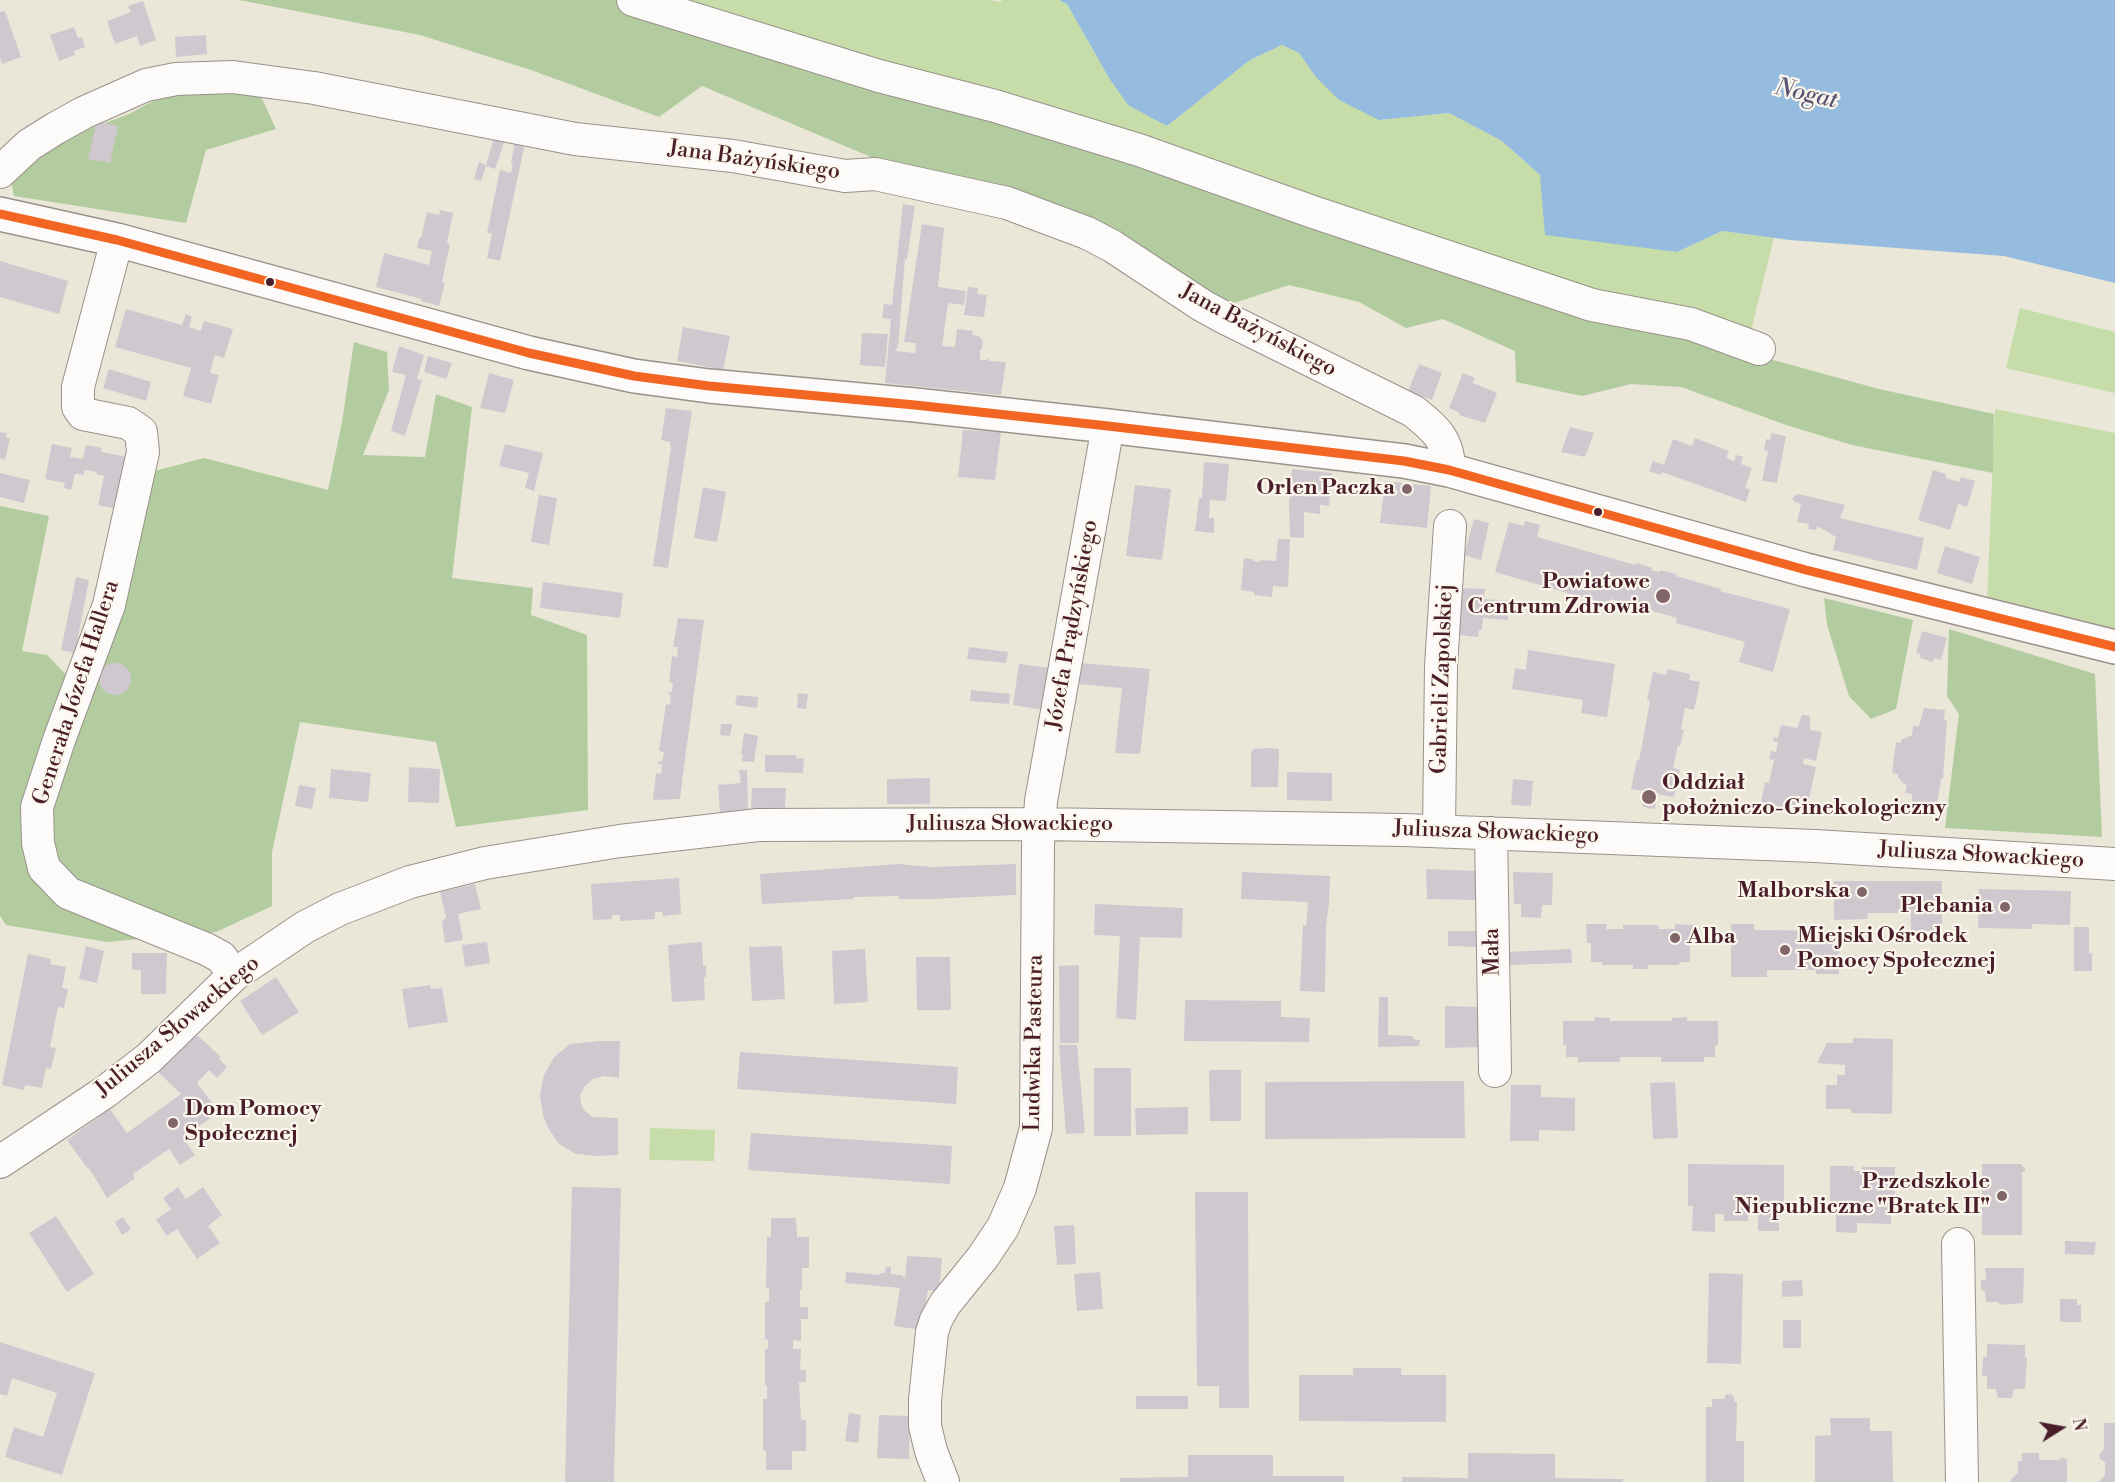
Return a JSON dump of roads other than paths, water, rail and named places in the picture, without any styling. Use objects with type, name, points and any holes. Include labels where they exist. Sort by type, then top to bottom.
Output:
[{"type":"main road","points":[[0,214],[117,240],[529,352],[634,376],[709,386],[1108,426],[1404,461],[1449,470],[1795,567],[2115,647]]},
{"type":"street","points":[[633,0],[879,76],[995,106],[1139,150],[1334,219],[1592,304],[1691,324],[1759,349]]},
{"type":"street","name":"Jana Bażyńskiego","points":[[0,172],[29,145],[83,113],[146,86],[160,81],[233,77],[314,88],[575,139],[733,156],[844,176],[875,174],[1007,203],[1087,233],[1112,246],[1203,306],[1413,411],[1431,425],[1445,445],[1449,454],[1449,470]]},
{"type":"street","name":"Generała Józefa Hallera","points":[[117,240],[78,387],[78,407],[83,414],[128,423],[141,432],[142,452],[109,605],[59,740],[38,807],[38,843],[44,868],[68,893],[206,949],[221,957],[234,975]]},
{"type":"street","name":"Józefa Prądzyńskiego","points":[[1040,824],[1043,789],[1108,426]]},
{"type":"street","name":"Gabrieli Zapolskiej","points":[[1439,831],[1441,666],[1450,526]]},
{"type":"street","name":"Juliusza Słowackiego","points":[[0,1162],[105,1092],[149,1058],[234,975],[305,927],[340,909],[410,882],[485,862],[620,841],[758,825],[1040,824],[1439,831],[1815,846],[2115,864]]},
{"type":"street","name":"Ludwika Pasteura","points":[[943,1482],[931,1451],[925,1426],[925,1400],[932,1332],[945,1304],[983,1257],[1003,1227],[1020,1188],[1036,1128],[1040,824]]},
{"type":"street","name":"Mała","points":[[1491,833],[1495,1071]]},
{"type":"street","points":[[1959,1244],[1962,1482]]},
{"type":"water","name":"Nogat","points":[[1059,0],[2115,0],[2115,283],[2004,256],[1790,240],[1722,231],[1677,252],[1545,235],[1540,175],[1502,141],[1449,113],[1379,120],[1339,100],[1315,76],[1299,53],[1282,45],[1250,60],[1167,126],[1128,105],[1109,78],[1067,4]]},
{"type":"place","name":"Orlen Paczka","points":[[1407,489]]},
{"type":"place","name":"Powiatowe Centrum Zdrowia","points":[[1663,596]]},
{"type":"place","name":"Oddział położniczo-Ginekologiczny","points":[[1649,797]]},
{"type":"place","name":"Malborska","points":[[1862,892]]},
{"type":"place","name":"Plebania","points":[[2005,907]]},
{"type":"place","name":"Alba","points":[[1675,938]]},
{"type":"place","name":"Miejski Ośrodek Pomocy Społecznej","points":[[1785,950]]},
{"type":"place","name":"Dom Pomocy Społecznej","points":[[173,1123]]},
{"type":"place","name":"Przedszkole Niepubliczne \"Bratek II\"","points":[[2002,1196]]}]
